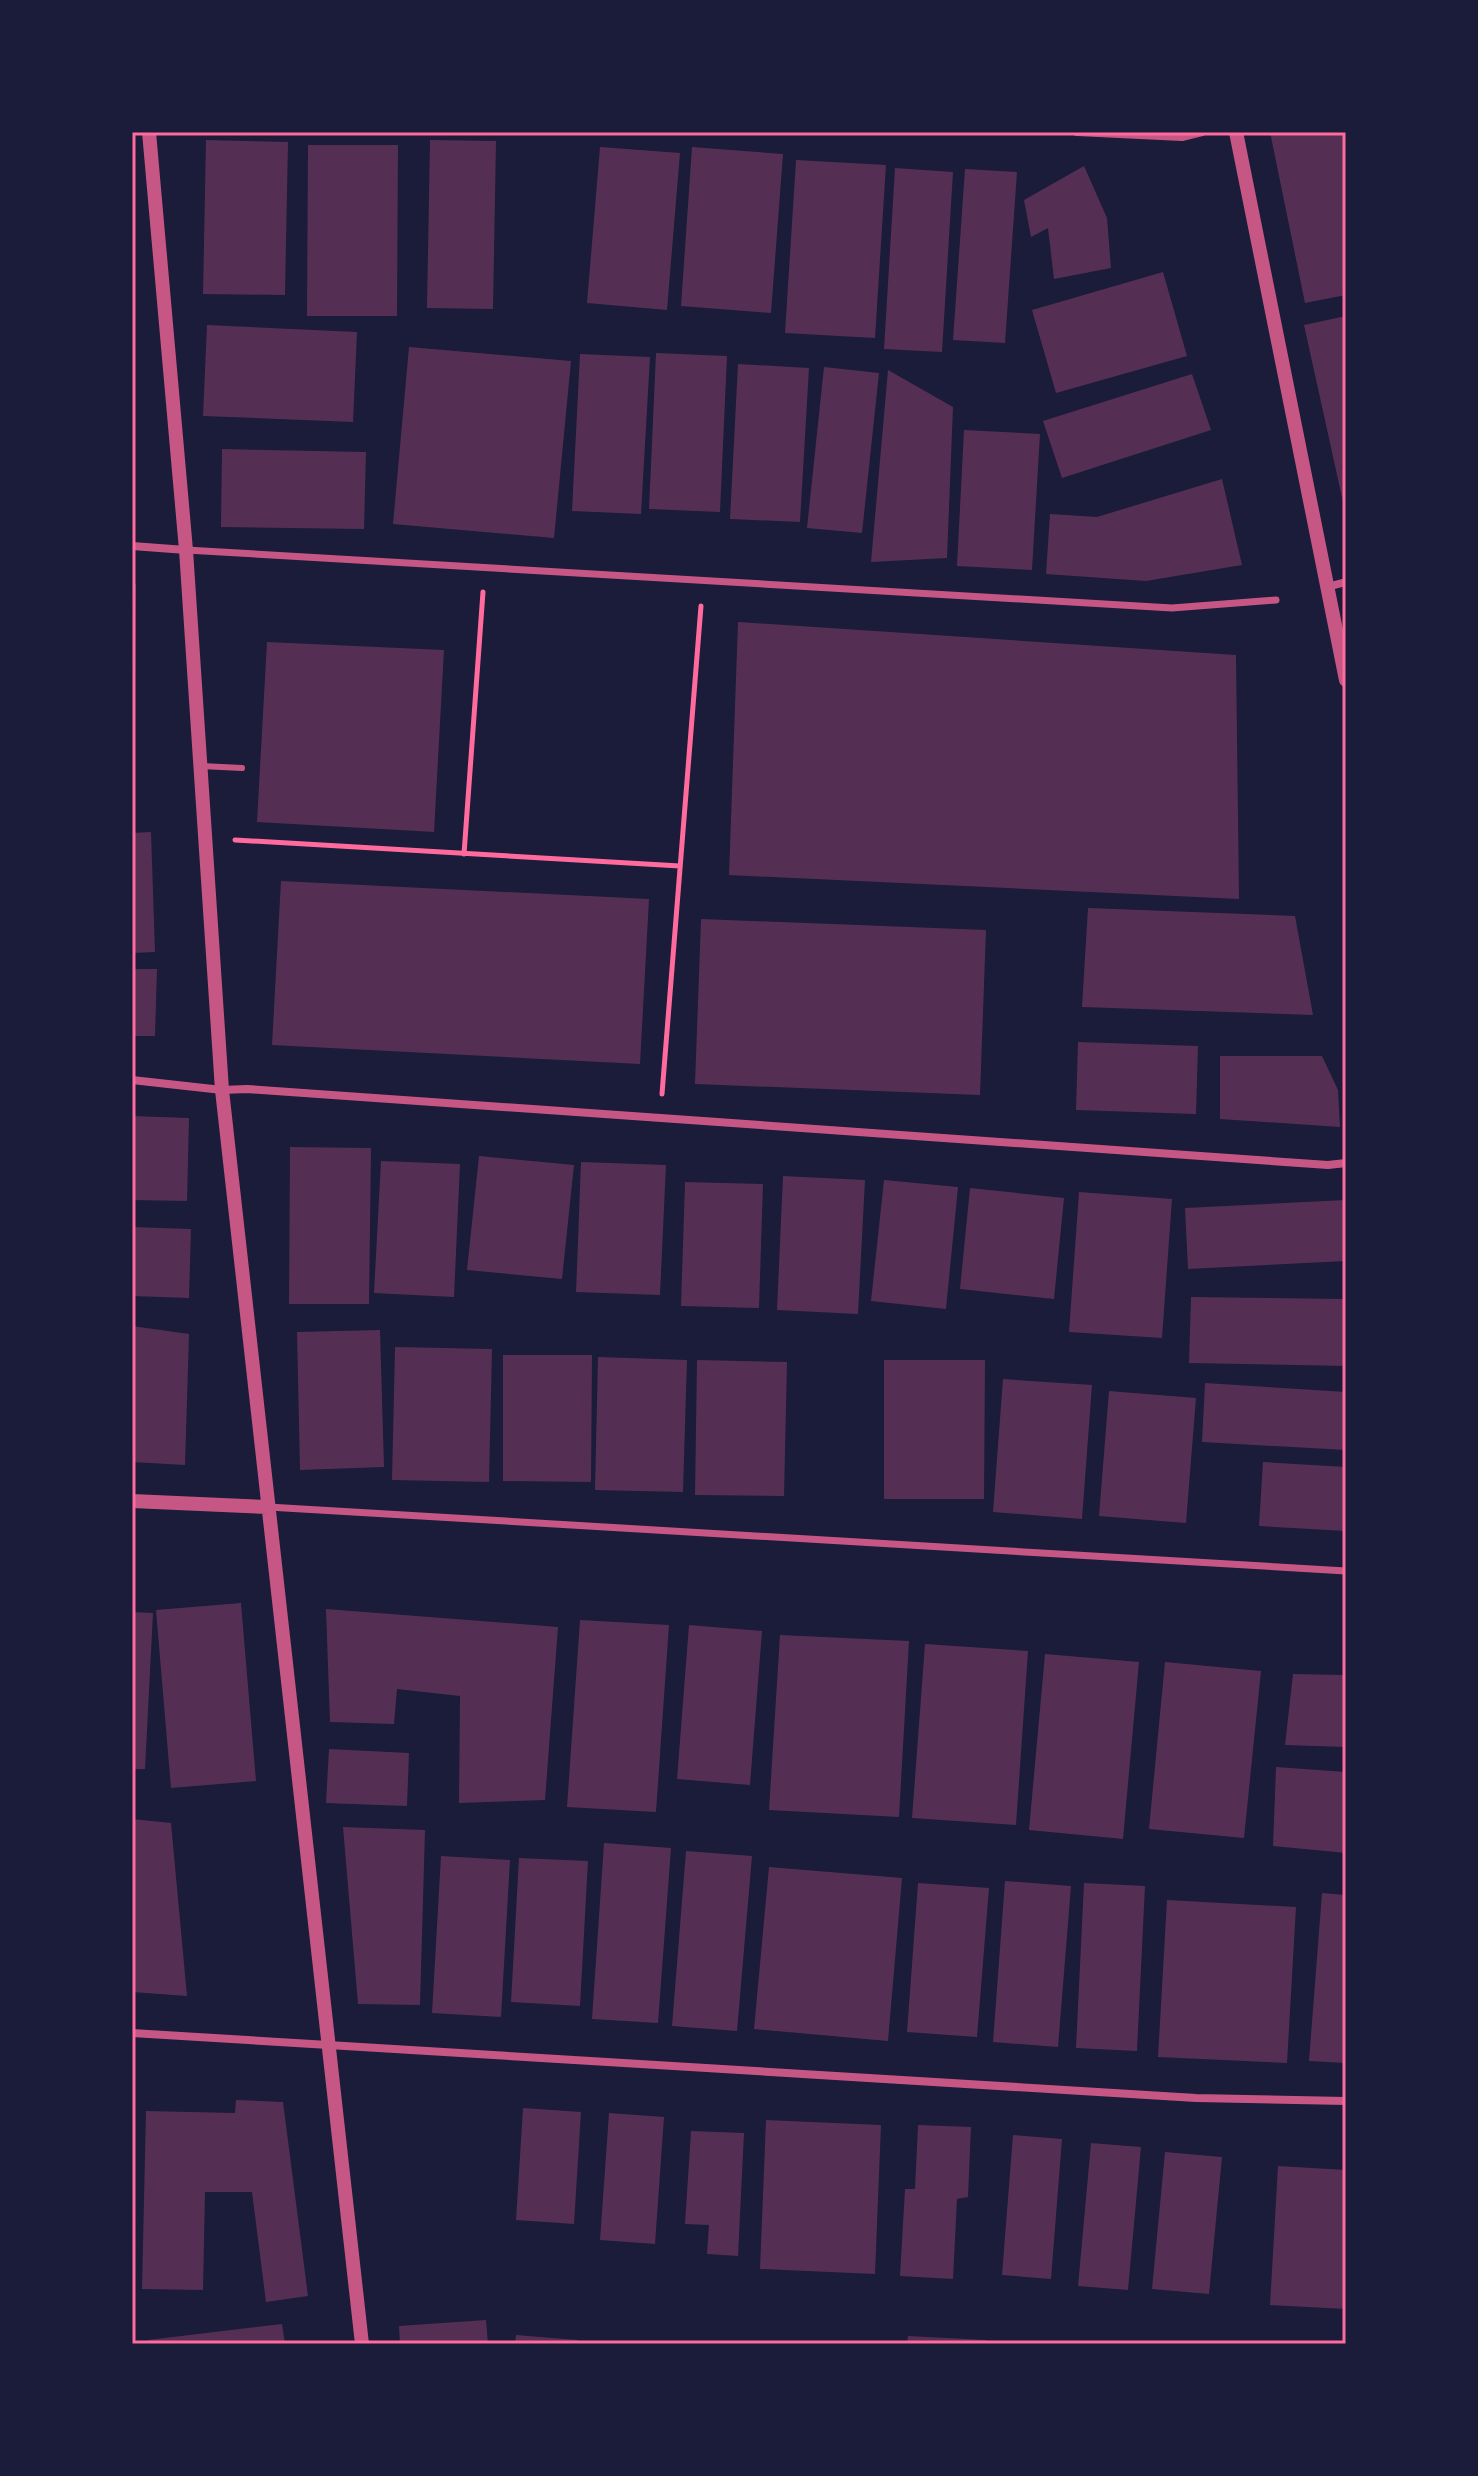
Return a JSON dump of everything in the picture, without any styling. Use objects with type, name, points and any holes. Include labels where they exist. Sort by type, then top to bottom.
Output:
[{"type":"street","points":[[149,132],[186,550],[222,1090],[362,2344]]},
{"type":"street","points":[[1077,132],[1182,137],[1202,132]]},
{"type":"street","points":[[1236,132],[1346,680]]},
{"type":"street","points":[[132,546],[1172,608],[1276,600]]},
{"type":"street","points":[[1327,587],[1346,582]]},
{"type":"street","points":[[132,1080],[222,1090],[263,1090],[1313,1164],[1346,1163]]},
{"type":"street","points":[[132,1501],[1346,1571]]},
{"type":"street","points":[[132,2033],[1196,2098],[1346,2101]]},
{"type":"lane","points":[[201,766],[242,768]]},
{"type":"path","points":[[464,854],[485,567]]},
{"type":"path","points":[[657,1118],[661,1103],[704,580]]},
{"type":"path","points":[[206,839],[680,866]]},
{"type":"building","points":[[1270,132],[1346,132],[1346,295],[1305,303]]},
{"type":"building","points":[[206,140],[288,142],[285,295],[203,294]]},
{"type":"building","points":[[430,140],[496,141],[493,309],[427,308]]},
{"type":"building","points":[[308,145],[398,145],[397,316],[307,316]]},
{"type":"building","points":[[600,147],[680,153],[667,310],[587,303]]},
{"type":"building","points":[[692,147],[783,154],[771,313],[681,306]]},
{"type":"building","points":[[796,160],[886,165],[875,338],[785,333]]},
{"type":"building","points":[[1084,166],[1107,218],[1111,268],[1054,279],[1048,228],[1031,237],[1024,200]]},
{"type":"building","points":[[895,168],[953,172],[942,352],[884,349]]},
{"type":"building","points":[[965,169],[1017,172],[1005,343],[953,340]]},
{"type":"building","points":[[1163,272],[1187,356],[1056,393],[1032,310]]},
{"type":"building","points":[[1346,316],[1346,511],[1345,511],[1304,325]]},
{"type":"building","points":[[207,325],[357,332],[353,422],[203,416]]},
{"type":"building","points":[[409,347],[571,361],[554,538],[393,524]]},
{"type":"building","points":[[656,353],[727,356],[720,512],[649,509]]},
{"type":"building","points":[[580,354],[650,357],[641,514],[572,511]]},
{"type":"building","points":[[738,364],[809,368],[800,522],[730,519]]},
{"type":"building","points":[[824,367],[879,373],[862,533],[807,528]]},
{"type":"building","points":[[888,370],[953,407],[947,558],[871,562]]},
{"type":"building","points":[[1192,374],[1211,430],[1062,478],[1043,421]]},
{"type":"building","points":[[964,430],[1040,434],[1032,570],[957,566]]},
{"type":"building","points":[[222,449],[366,452],[364,529],[221,527]]},
{"type":"building","points":[[1222,479],[1242,565],[1146,581],[1046,574],[1050,514],[1097,517]]},
{"type":"building","points":[[132,584],[136,584],[135,681],[132,681]]},
{"type":"building","points":[[738,622],[1236,655],[1239,899],[729,875]]},
{"type":"building","points":[[267,642],[444,650],[434,832],[257,822]]},
{"type":"building","points":[[151,832],[155,952],[132,953],[132,833]]},
{"type":"building","points":[[281,881],[649,899],[640,1064],[272,1045]]},
{"type":"building","points":[[1088,908],[1295,916],[1313,1015],[1082,1007]]},
{"type":"building","points":[[701,919],[986,930],[980,1095],[695,1084]]},
{"type":"building","points":[[132,969],[157,969],[155,1036],[132,1036]]},
{"type":"building","points":[[1078,1042],[1198,1046],[1196,1114],[1076,1110]]},
{"type":"building","points":[[1220,1056],[1322,1056],[1338,1090],[1340,1127],[1220,1119]]},
{"type":"building","points":[[132,1116],[189,1118],[187,1201],[132,1200]]},
{"type":"building","points":[[290,1147],[371,1148],[369,1304],[289,1304]]},
{"type":"building","points":[[479,1156],[574,1165],[562,1279],[467,1270]]},
{"type":"building","points":[[381,1161],[460,1164],[454,1297],[374,1293]]},
{"type":"building","points":[[581,1162],[666,1165],[660,1295],[576,1292]]},
{"type":"building","points":[[783,1176],[865,1180],[858,1314],[777,1310]]},
{"type":"building","points":[[884,1180],[958,1187],[946,1309],[871,1301]]},
{"type":"building","points":[[685,1182],[763,1184],[759,1308],[681,1306]]},
{"type":"building","points":[[970,1188],[1064,1198],[1054,1299],[960,1289]]},
{"type":"building","points":[[1079,1192],[1172,1199],[1162,1338],[1069,1332]]},
{"type":"building","points":[[1346,1200],[1346,1261],[1188,1269],[1185,1208]]},
{"type":"building","points":[[132,1227],[191,1229],[189,1298],[132,1296]]},
{"type":"building","points":[[1191,1297],[1346,1299],[1346,1366],[1189,1363]]},
{"type":"building","points":[[132,1326],[189,1334],[185,1465],[132,1462]]},
{"type":"building","points":[[380,1330],[384,1467],[300,1470],[297,1332]]},
{"type":"building","points":[[395,1347],[492,1349],[489,1482],[392,1480]]},
{"type":"building","points":[[503,1355],[592,1355],[591,1482],[503,1481]]},
{"type":"building","points":[[598,1357],[687,1360],[683,1492],[595,1490]]},
{"type":"building","points":[[697,1360],[787,1362],[784,1496],[695,1495]]},
{"type":"building","points":[[884,1360],[985,1360],[984,1499],[884,1499]]},
{"type":"building","points":[[1003,1379],[1092,1385],[1082,1519],[993,1512]]},
{"type":"building","points":[[1205,1383],[1346,1392],[1346,1450],[1202,1442]]},
{"type":"building","points":[[1109,1391],[1196,1398],[1186,1523],[1099,1516]]},
{"type":"building","points":[[1263,1462],[1346,1467],[1346,1531],[1259,1526]]},
{"type":"building","points":[[241,1603],[256,1781],[171,1788],[156,1610]]},
{"type":"building","points":[[326,1609],[558,1627],[545,1800],[459,1803],[460,1696],[397,1689],[394,1724],[330,1722]]},
{"type":"building","points":[[132,1612],[153,1613],[145,1769],[132,1769]]},
{"type":"building","points":[[580,1620],[669,1625],[656,1812],[567,1807]]},
{"type":"building","points":[[689,1625],[762,1631],[750,1785],[677,1779]]},
{"type":"building","points":[[780,1635],[909,1641],[899,1817],[769,1810]]},
{"type":"building","points":[[925,1644],[1028,1651],[1016,1825],[912,1818]]},
{"type":"building","points":[[1045,1654],[1139,1662],[1123,1839],[1029,1830]]},
{"type":"building","points":[[1165,1662],[1261,1671],[1244,1838],[1149,1829]]},
{"type":"building","points":[[1293,1674],[1346,1675],[1346,1747],[1285,1745]]},
{"type":"building","points":[[329,1749],[409,1753],[407,1806],[326,1803]]},
{"type":"building","points":[[1276,1767],[1346,1772],[1346,1853],[1273,1846]]},
{"type":"building","points":[[132,1819],[171,1823],[187,1996],[132,1992]]},
{"type":"building","points":[[343,1827],[425,1830],[420,2005],[358,2004]]},
{"type":"building","points":[[604,1843],[671,1848],[658,2023],[592,2019]]},
{"type":"building","points":[[686,1851],[752,1856],[737,2031],[672,2026]]},
{"type":"building","points":[[441,1856],[510,1860],[501,2017],[432,2013]]},
{"type":"building","points":[[519,1858],[588,1861],[580,2006],[511,2002]]},
{"type":"building","points":[[769,1867],[902,1878],[888,2041],[754,2029]]},
{"type":"building","points":[[1005,1881],[1071,1886],[1058,2047],[993,2042]]},
{"type":"building","points":[[918,1883],[989,1888],[977,2037],[907,2032]]},
{"type":"building","points":[[1084,1883],[1145,1886],[1137,2051],[1076,2048]]},
{"type":"building","points":[[1322,1893],[1346,1895],[1346,2063],[1309,2061]]},
{"type":"building","points":[[1167,1900],[1296,1907],[1287,2063],[1158,2057]]},
{"type":"building","points":[[236,2100],[283,2102],[308,2296],[266,2302],[252,2192],[205,2192],[203,2290],[142,2289],[146,2111],[235,2113]]},
{"type":"building","points":[[523,2108],[581,2112],[574,2224],[516,2220]]},
{"type":"building","points":[[609,2113],[664,2117],[655,2244],[600,2240]]},
{"type":"building","points":[[766,2120],[881,2125],[875,2274],[760,2269]]},
{"type":"building","points":[[918,2125],[971,2127],[968,2197],[957,2199],[953,2279],[900,2276],[905,2189],[915,2189]]},
{"type":"building","points":[[691,2131],[744,2133],[738,2256],[707,2254],[709,2225],[685,2224]]},
{"type":"building","points":[[1013,2135],[1062,2139],[1051,2279],[1002,2275]]},
{"type":"building","points":[[1091,2143],[1141,2147],[1128,2290],[1078,2286]]},
{"type":"building","points":[[1165,2152],[1222,2157],[1209,2294],[1152,2289]]},
{"type":"building","points":[[1278,2166],[1346,2170],[1346,2309],[1270,2305]]},
{"type":"building","points":[[486,2320],[488,2344],[400,2344],[399,2326]]},
{"type":"building","points":[[282,2324],[285,2344],[148,2344],[148,2340]]},
{"type":"building","points":[[516,2335],[578,2340],[578,2344],[515,2344]]},
{"type":"building","points":[[908,2336],[986,2340],[986,2344],[907,2344]]}]
